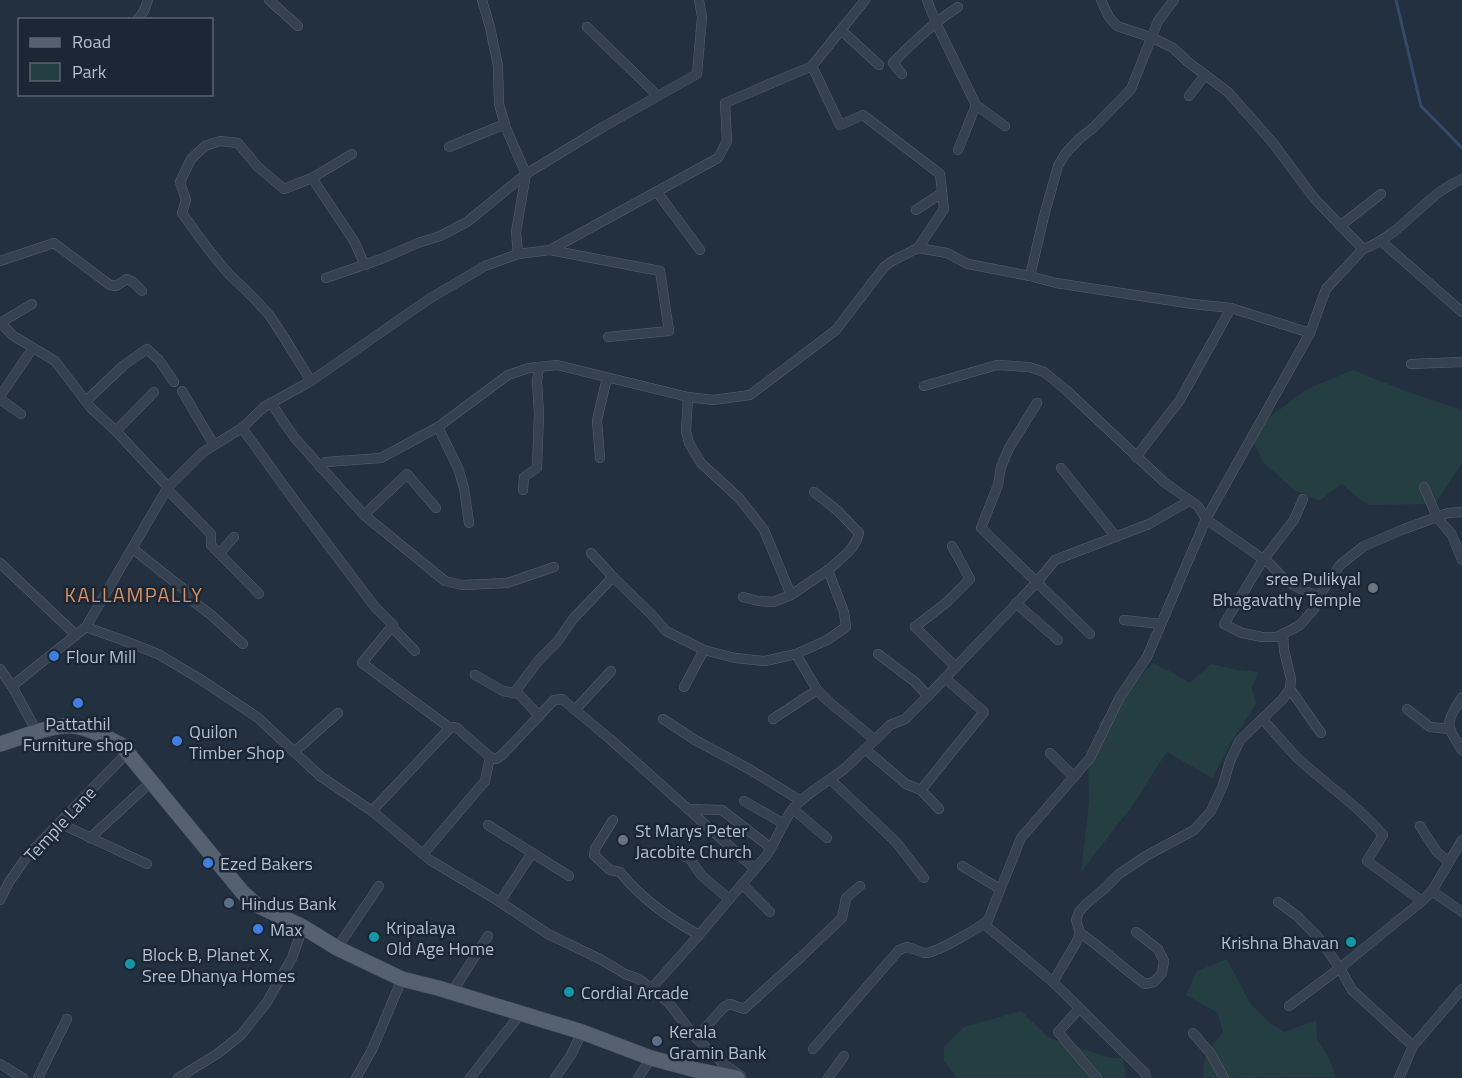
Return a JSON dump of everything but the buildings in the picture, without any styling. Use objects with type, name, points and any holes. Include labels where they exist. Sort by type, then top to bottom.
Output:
[{"type":"main road","points":[[0,744],[63,726],[74,726],[97,733],[120,745],[243,893],[257,905],[303,927],[337,948],[402,979],[582,1032],[651,1058],[737,1078]]},
{"type":"street","points":[[139,18],[148,0]]},
{"type":"street","points":[[269,0],[298,26]]},
{"type":"street","points":[[482,0],[498,66],[500,104],[505,124],[526,174],[516,232],[518,254]]},
{"type":"street","points":[[326,278],[440,236],[466,222],[526,174],[697,74],[702,17],[699,0]]},
{"type":"street","points":[[550,250],[718,158],[727,141],[725,103],[812,66],[865,0]]},
{"type":"street","points":[[927,0],[976,105],[1005,126]]},
{"type":"street","points":[[1101,0],[1109,17],[1117,26],[1153,38],[1173,48],[1228,93],[1273,143],[1314,198],[1363,249]]},
{"type":"street","points":[[1030,276],[1058,166],[1065,154],[1079,139],[1131,89],[1158,21],[1174,0]]},
{"type":"street","points":[[902,74],[893,63],[915,40],[958,7]]},
{"type":"street","points":[[587,27],[658,96]]},
{"type":"street","points":[[841,30],[879,65]]},
{"type":"street","points":[[320,467],[326,462],[381,458],[438,427],[508,375],[528,368],[557,365],[688,398],[713,400],[750,395],[836,330],[884,267],[918,248],[944,209],[940,174],[863,115],[840,125],[812,66]]},
{"type":"street","points":[[1189,96],[1205,75]]},
{"type":"street","points":[[958,150],[976,105]]},
{"type":"street","points":[[449,147],[505,124]]},
{"type":"street","points":[[311,381],[268,315],[193,230],[182,213],[186,200],[180,182],[191,159],[205,146],[220,141],[238,143],[258,167],[284,189],[312,178],[352,154]]},
{"type":"street","points":[[312,178],[354,241],[365,265]]},
{"type":"street","points":[[813,1049],[901,948],[909,947],[921,952],[931,952],[988,920],[1021,838],[1090,758],[1120,697],[1147,657],[1206,519],[1310,333],[1326,289],[1363,249],[1381,241],[1398,229],[1430,200],[1452,183],[1462,179]]},
{"type":"street","points":[[657,192],[700,249]]},
{"type":"street","points":[[916,210],[942,193]]},
{"type":"street","points":[[1340,226],[1381,194]]},
{"type":"street","points":[[1381,241],[1462,312]]},
{"type":"street","points":[[0,261],[54,243],[110,285],[117,286],[127,279],[142,291]]},
{"type":"street","points":[[918,248],[947,253],[968,264],[1056,283],[1231,308],[1310,333]]},
{"type":"street","points":[[12,686],[86,627],[168,488],[203,452],[242,428],[264,406],[311,381],[429,299],[485,266],[518,254],[550,250],[660,271],[669,331],[608,337]]},
{"type":"street","points":[[32,304],[0,323],[12,335],[55,361],[91,408],[116,431],[212,534],[211,545],[259,594]]},
{"type":"street","points":[[1136,457],[1180,400],[1231,308]]},
{"type":"street","points":[[21,414],[1,392],[33,348]]},
{"type":"street","points":[[86,401],[124,365],[147,349],[159,360],[174,382]]},
{"type":"street","points":[[1411,364],[1462,363]]},
{"type":"street","points":[[924,386],[997,365],[1029,367],[1044,372],[1164,483],[1198,507],[1206,519],[1270,564],[1286,581],[1320,596]]},
{"type":"street","points":[[523,490],[524,477],[537,468],[539,367]]},
{"type":"street","points":[[600,458],[597,420],[607,378]]},
{"type":"street","points":[[182,391],[214,445]]},
{"type":"street","points":[[116,431],[154,392]]},
{"type":"street","points":[[688,398],[686,431],[689,443],[700,463],[740,499],[764,530],[791,594]]},
{"type":"street","points":[[271,403],[294,437],[364,515],[445,581],[462,585],[507,583],[554,567]]},
{"type":"street","points":[[1037,403],[1009,448],[1001,467],[998,485],[981,528],[1090,634]]},
{"type":"street","points":[[438,427],[458,468],[464,488],[469,523]]},
{"type":"street","points":[[242,428],[375,608],[415,651]]},
{"type":"street","points":[[1061,468],[1116,537]]},
{"type":"street","points":[[364,515],[407,474],[436,508]]},
{"type":"street","points":[[1424,487],[1437,517],[1452,535],[1462,560]]},
{"type":"street","points":[[743,597],[772,602],[791,594],[828,570],[854,547],[859,533],[838,511],[814,492]]},
{"type":"street","points":[[1304,499],[1294,520],[1263,560],[1224,624],[1242,633],[1277,637],[1299,624],[1314,609],[1340,566],[1364,546],[1448,513],[1462,512]]},
{"type":"street","points":[[651,989],[755,869],[771,848],[792,809],[846,768],[890,725],[905,719],[1037,582],[1055,560],[1149,524],[1189,501]]},
{"type":"street","points":[[220,553],[234,537]]},
{"type":"street","points":[[952,546],[970,579],[947,602],[915,627],[956,667]]},
{"type":"street","points":[[133,549],[186,591],[194,602],[243,645]]},
{"type":"street","points":[[591,553],[666,631],[704,650],[735,658],[765,661],[796,654],[827,640],[846,627],[844,612],[828,570]]},
{"type":"street","points":[[0,563],[76,635]]},
{"type":"street","points":[[514,693],[573,620],[613,577]]},
{"type":"street","points":[[1016,603],[1058,640]]},
{"type":"street","points":[[1124,620],[1161,624]]},
{"type":"street","points":[[86,627],[158,654],[200,679],[256,717],[320,776],[372,811],[430,860],[548,934],[639,979],[668,1002],[696,1038],[724,1064],[744,1078]]},
{"type":"street","points":[[391,627],[362,663],[450,728],[457,728],[490,757],[496,759],[502,755],[554,700],[562,699],[755,869]]},
{"type":"street","points":[[1053,982],[1076,943],[1080,933],[1076,920],[1086,904],[1119,874],[1146,856],[1194,830],[1211,811],[1240,740],[1282,700],[1290,689],[1291,679],[1284,650],[1283,634]]},
{"type":"street","points":[[684,687],[704,650]]},
{"type":"street","points":[[796,654],[818,690],[828,701],[875,740]]},
{"type":"street","points":[[878,654],[915,682],[928,696]]},
{"type":"street","points":[[0,669],[37,732]]},
{"type":"street","points":[[575,710],[611,671]]},
{"type":"street","points":[[475,675],[504,691],[519,694],[539,716]]},
{"type":"street","points":[[921,790],[984,712],[945,678]]},
{"type":"street","points":[[1290,689],[1321,733]]},
{"type":"street","points":[[773,719],[818,690]]},
{"type":"street","points":[[1459,701],[1448,722],[1449,729],[1462,750]]},
{"type":"street","points":[[1407,709],[1430,727],[1449,729]]},
{"type":"street","points":[[294,752],[338,713]]},
{"type":"street","points":[[663,719],[801,801]]},
{"type":"street","points":[[1262,719],[1301,761],[1373,823],[1383,836],[1367,861],[1422,901]]},
{"type":"street","points":[[372,811],[450,728]]},
{"type":"street","points":[[865,749],[906,784],[921,790],[939,810]]},
{"type":"street","name":"Temple Lane","points":[[0,900],[9,882],[28,855],[127,753]]},
{"type":"street","points":[[1050,753],[1074,777]]},
{"type":"street","points":[[423,854],[485,781],[490,757]]},
{"type":"street","points":[[831,780],[896,842],[924,878]]},
{"type":"street","points":[[90,838],[151,782]]},
{"type":"street","points":[[744,801],[784,824]]},
{"type":"street","points":[[688,809],[722,810],[771,848]]},
{"type":"street","points":[[792,809],[827,838]]},
{"type":"street","points":[[614,820],[595,849],[594,855],[610,870],[620,872],[653,904],[699,935]]},
{"type":"street","points":[[59,823],[147,864]]},
{"type":"street","points":[[488,825],[569,876]]},
{"type":"street","points":[[1420,826],[1437,852],[1449,862]]},
{"type":"street","points":[[1289,1006],[1422,901],[1432,891],[1462,840]]},
{"type":"street","points":[[500,902],[532,853]]},
{"type":"street","points":[[679,854],[690,859],[701,875],[729,899]]},
{"type":"street","points":[[962,866],[1000,890]]},
{"type":"street","points":[[742,884],[770,912]]},
{"type":"street","points":[[337,948],[379,886]]},
{"type":"street","points":[[696,1038],[724,1007],[730,1004],[744,1009],[801,958],[842,918],[846,898],[860,886]]},
{"type":"street","points":[[1432,891],[1462,912]]},
{"type":"street","points":[[1278,902],[1317,936],[1340,968],[1352,990],[1413,1046]]},
{"type":"street","points":[[984,924],[1053,982],[1145,1073],[1146,1078]]},
{"type":"street","points":[[178,1078],[218,1054],[241,1035],[267,1002],[292,958],[303,927]]},
{"type":"street","points":[[1080,933],[1095,942],[1123,968],[1145,984],[1154,982],[1162,973],[1164,961],[1158,949],[1136,932]]},
{"type":"street","points":[[452,992],[488,936]]},
{"type":"street","points":[[356,1078],[372,1050],[402,979]]},
{"type":"street","points":[[1399,1078],[1413,1046],[1462,991]]},
{"type":"street","points":[[1079,1009],[1058,1032],[1097,1078]]},
{"type":"street","points":[[470,1078],[521,1014]]},
{"type":"street","points":[[38,1078],[67,1019]]},
{"type":"street","points":[[555,1078],[571,1055],[582,1032]]},
{"type":"street","points":[[1193,1033],[1211,1054],[1224,1078]]},
{"type":"street","points":[[828,1078],[844,1056]]},
{"type":"street","points":[[638,1078],[651,1058]]},
{"type":"street","points":[[0,1064],[22,1078]]},
{"type":"green space","points":[[1353,370],[1462,410],[1462,463],[1435,504],[1369,505],[1342,484],[1319,501],[1294,490],[1263,462],[1249,433],[1305,390]]},
{"type":"green space","points":[[1153,663],[1190,683],[1211,664],[1259,672],[1252,688],[1256,704],[1212,778],[1167,752],[1135,802],[1081,872],[1089,802],[1088,770],[1096,755],[1099,723]]},
{"type":"green space","points":[[1227,959],[1250,1003],[1269,1022],[1284,1032],[1316,1020],[1317,1039],[1329,1058],[1336,1077],[1203,1078],[1207,1053],[1223,1033],[1218,1013],[1186,995],[1197,971]]},
{"type":"green space","points":[[1021,1011],[1049,1038],[1110,1058],[1123,1058],[1126,1078],[957,1078],[944,1061],[944,1047],[964,1027]]},
{"type":"waterway","points":[[1396,0],[1421,106],[1462,148]]},
{"type":"place","name":"sree Pulikyal Bhagavathy Temple","points":[[1373,588]]},
{"type":"place","name":"Flour Mill","points":[[54,656]]},
{"type":"place","name":"Pattathil Furniture shop","points":[[78,703]]},
{"type":"place","name":"Quilon Timber Shop","points":[[177,741]]},
{"type":"place","name":"St Marys Peter Jacobite Church","points":[[623,840]]},
{"type":"place","name":"Ezed Bakers","points":[[208,863]]},
{"type":"place","name":"Hindus Bank","points":[[229,903]]},
{"type":"place","name":"Max","points":[[258,929]]},
{"type":"place","name":"Kripalaya Old Age Home","points":[[374,937]]},
{"type":"place","name":"Krishna Bhavan","points":[[1351,942]]},
{"type":"place","name":"Block B, Planet X, Sree Dhanya Homes","points":[[130,964]]},
{"type":"place","name":"Cordial Arcade","points":[[569,992]]},
{"type":"place","name":"Kerala Gramin Bank","points":[[657,1041]]},
{"type":"district","name":"KALLAMPALLY","points":[[134,594]]}]
